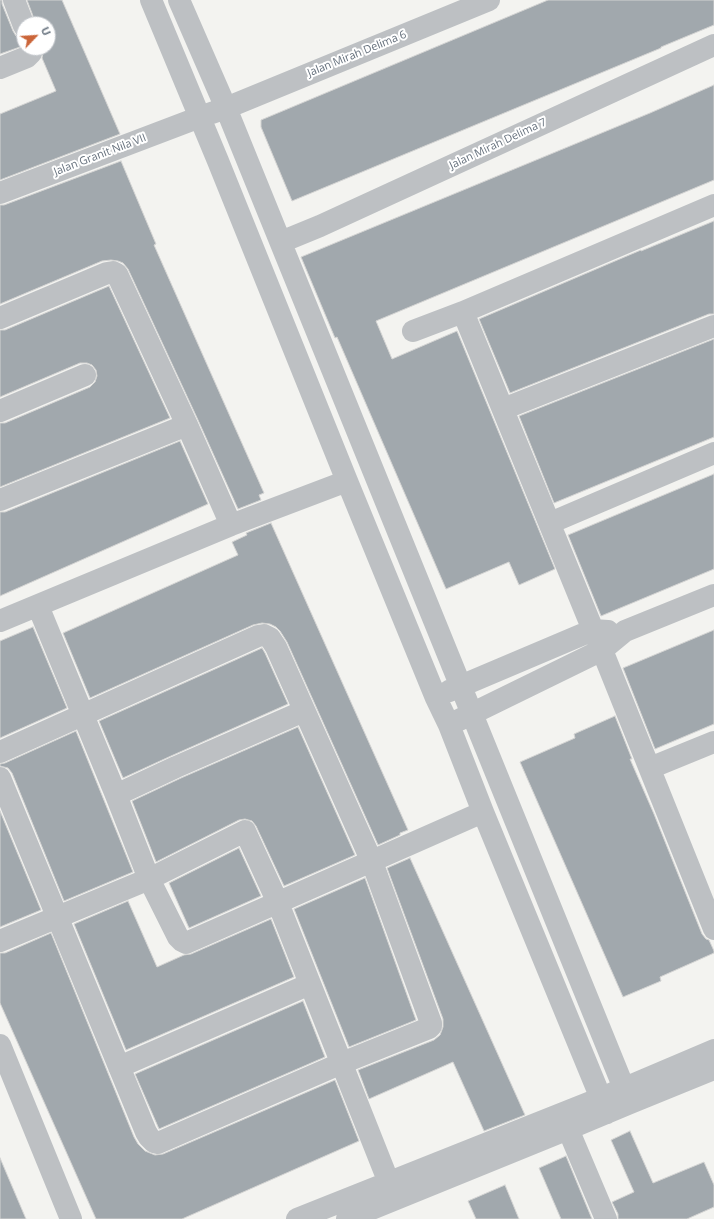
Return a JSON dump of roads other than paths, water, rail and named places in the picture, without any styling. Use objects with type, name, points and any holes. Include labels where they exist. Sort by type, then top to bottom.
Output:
[{"type":"street","points":[[14,0],[20,16]]},
{"type":"street","points":[[151,0],[604,1106]]},
{"type":"street","points":[[179,0],[226,108],[281,242],[627,1095]]},
{"type":"street","name":"Jalan Mirah Delima 6","points":[[200,117],[226,108],[489,0]]},
{"type":"street","name":"Jalan Mirah Delima 7","points":[[281,242],[335,219],[714,45]]},
{"type":"street","points":[[0,68],[28,56]]},
{"type":"street","name":"Jalan Granit Nila VII","points":[[0,193],[200,117]]},
{"type":"street","points":[[413,331],[463,312],[714,205]]},
{"type":"street","points":[[0,318],[106,273],[115,272],[187,425],[231,525]]},
{"type":"street","points":[[463,312],[714,928]]},
{"type":"street","points":[[503,409],[714,326]]},
{"type":"street","points":[[0,411],[85,375]]},
{"type":"street","points":[[0,500],[187,425]]},
{"type":"street","points":[[550,523],[714,453]]},
{"type":"street","points":[[0,621],[231,525],[347,481]]},
{"type":"street","points":[[449,726],[602,650],[625,631],[714,595]]},
{"type":"street","points":[[38,606],[149,879],[178,937],[186,943],[483,812]]},
{"type":"street","points":[[436,698],[461,685],[593,630],[625,631]]},
{"type":"street","points":[[0,752],[258,636],[264,635],[270,638],[276,647],[372,862],[431,1026],[158,1143],[154,1142],[146,1132],[118,1066],[0,778]]},
{"type":"street","points":[[116,795],[304,711]]},
{"type":"street","points":[[650,768],[714,742]]},
{"type":"street","points":[[0,941],[149,879],[245,832],[278,903],[392,1190]]},
{"type":"street","points":[[118,1066],[310,984]]},
{"type":"street","points":[[0,1046],[71,1219]]},
{"type":"street","points":[[346,1219],[392,1190],[604,1106],[714,1050]]},
{"type":"street","points":[[627,1095],[714,1070]]},
{"type":"street","points":[[297,1219],[392,1190],[568,1129],[604,1106]]},
{"type":"street","points":[[568,1129],[606,1219]]}]
